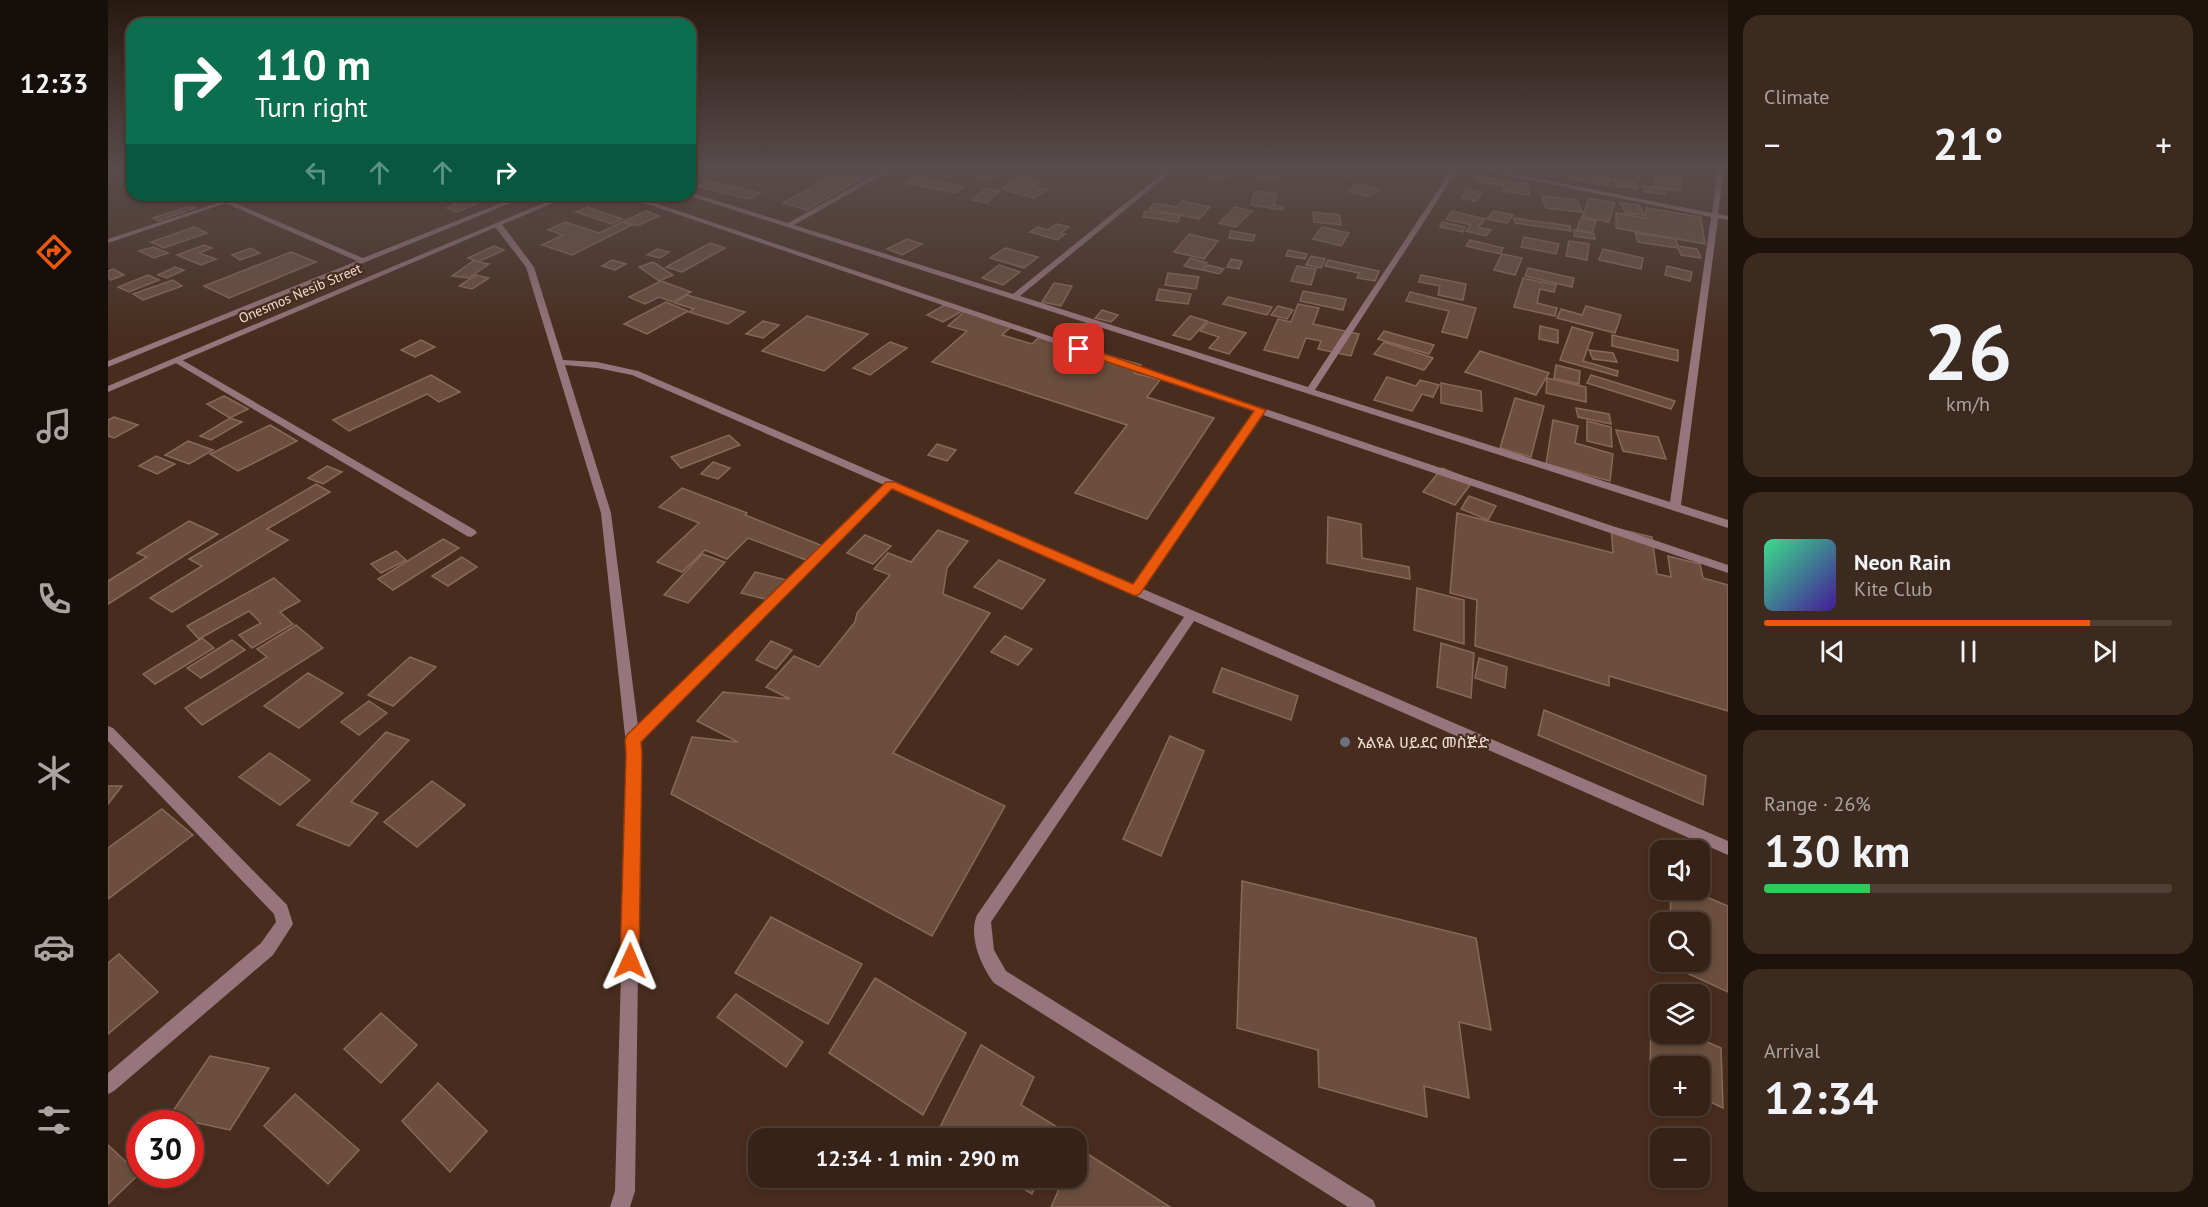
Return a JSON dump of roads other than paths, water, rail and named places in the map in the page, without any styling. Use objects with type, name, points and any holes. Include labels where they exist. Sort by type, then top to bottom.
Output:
[{"type":"street","points":[[108,241],[155,225]]},
{"type":"street","points":[[280,225],[363,261]]},
{"type":"street","name":"Onesmos Nesib Street","points":[[108,364],[452,225]]},
{"type":"street","name":"Onesmos Nesib Street","points":[[108,388],[497,225]]},
{"type":"street","points":[[498,225],[530,267],[606,513],[634,754],[625,1191],[620,1207]]},
{"type":"street","points":[[714,225],[1728,569]]},
{"type":"street","points":[[790,225],[1728,524]]},
{"type":"street","points":[[1014,297],[1102,225]]},
{"type":"street","points":[[1310,391],[1418,225]]},
{"type":"street","points":[[1675,507],[1714,225]]},
{"type":"street","points":[[177,360],[471,533]]},
{"type":"street","points":[[560,362],[597,365],[635,373],[1728,848]]},
{"type":"street","points":[[1135,591],[1261,410]]},
{"type":"street","points":[[632,740],[891,484]]},
{"type":"street","points":[[1192,615],[983,920],[985,951],[990,966],[1000,977],[1366,1207]]},
{"type":"street","points":[[108,732],[281,909],[285,924],[267,949],[108,1085]]},
{"type":"place","name":"አልዩል ሀይደር መስጅድ","points":[[1345,742]]}]
